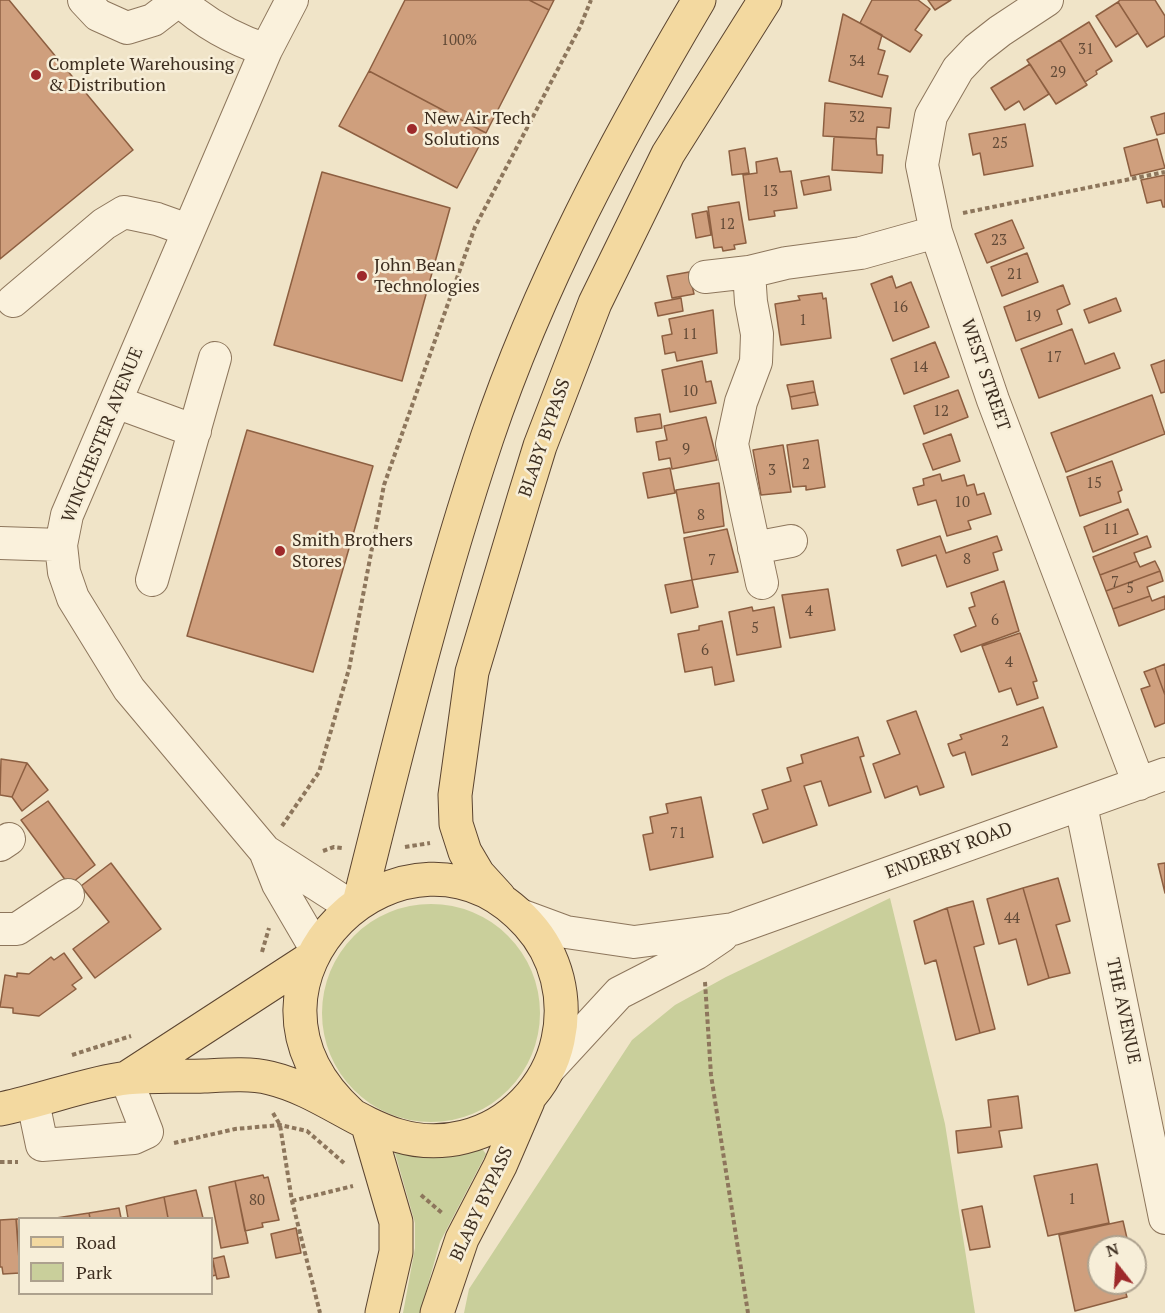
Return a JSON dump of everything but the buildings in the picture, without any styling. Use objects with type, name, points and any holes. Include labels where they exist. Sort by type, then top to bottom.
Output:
[{"type":"main road","points":[[355,905],[418,666],[488,437],[552,275],[600,174],[699,0]]},
{"type":"main road","name":"BLABY BYPASS","points":[[437,1313],[462,1239],[478,1204],[500,1166],[530,1097],[548,1070],[561,1025],[559,983],[546,948],[478,874],[465,852],[456,824],[455,795],[472,672],[540,446],[595,303],[668,154],[765,0]]},
{"type":"main road","points":[[382,1313],[396,1252],[396,1221],[360,1120],[321,1081],[304,1040],[301,996],[314,954],[333,925],[355,905],[394,886],[417,881],[442,881],[468,886],[512,909]]},
{"type":"main road","points":[[126,1078],[314,954]]},
{"type":"main road","points":[[0,1109],[126,1078],[268,1077],[306,1091],[392,1136],[415,1141],[439,1141],[463,1137],[503,1120],[530,1097]]},
{"type":"street","points":[[84,0],[98,15],[127,28],[153,20],[179,0],[195,14],[235,39],[266,50]]},
{"type":"street","name":"WINCHESTER AVENUE","points":[[292,0],[266,50],[67,515],[61,545],[64,572],[73,598],[129,689],[265,851],[278,884],[314,954]]},
{"type":"street","name":"WEST STREET","points":[[1047,0],[977,49],[958,69],[931,116],[922,165],[934,225],[993,400],[1152,779]]},
{"type":"street","points":[[13,301],[104,224],[124,212],[157,219],[188,230]]},
{"type":"street","points":[[705,277],[861,253],[934,225]]},
{"type":"street","points":[[749,272],[757,334],[756,362],[741,402],[732,444],[762,584]]},
{"type":"street","points":[[152,580],[215,358]]},
{"type":"street","points":[[116,402],[195,430]]},
{"type":"street","points":[[754,548],[791,541]]},
{"type":"street","points":[[0,543],[61,545]]},
{"type":"street","name":"ENDERBY ROAD","points":[[512,909],[566,932],[634,942],[733,929],[1152,779]]},
{"type":"street","name":"THE AVENUE","points":[[1081,805],[1165,1218]]},
{"type":"street","name":"WINCHESTER AVENUE","points":[[265,851],[355,905]]},
{"type":"street","points":[[0,929],[17,929],[68,895]]},
{"type":"street","name":"ENDERBY ROAD","points":[[548,1070],[619,993],[697,953],[733,929]]},
{"type":"street","points":[[33,1102],[42,1145],[134,1138],[147,1132],[126,1078]]},
{"type":"path","points":[[265,851],[319,772],[348,669],[384,485],[475,227],[580,27],[591,0]]},
{"type":"path","points":[[934,225],[1165,171]]},
{"type":"path","points":[[400,848],[440,841]]},
{"type":"path","points":[[261,954],[272,918]]},
{"type":"path","points":[[697,953],[706,987],[711,1075],[748,1313]]},
{"type":"path","points":[[63,1058],[135,1034]]},
{"type":"path","points":[[320,1313],[292,1201],[280,1125],[307,1131],[347,1167]]},
{"type":"path","points":[[292,1201],[360,1184]]},
{"type":"path","points":[[416,1194],[425,1195],[445,1215]]},
{"type":"green space","points":[[890,898],[945,1124],[975,1313],[464,1313],[469,1289],[632,1040],[675,1005],[726,977]]},
{"type":"green space","points":[[431,904],[452,906],[473,913],[508,936],[531,971],[538,992],[540,1013],[538,1034],[531,1055],[508,1090],[473,1113],[452,1120],[431,1122],[410,1120],[389,1113],[354,1090],[331,1055],[324,1034],[322,1013],[324,992],[331,971],[354,936],[389,913],[410,906]]},
{"type":"green space","points":[[480,1146],[486,1154],[440,1242],[420,1313],[403,1313],[415,1248],[415,1223],[395,1153],[438,1156],[459,1153]]},
{"type":"place","name":"Complete Warehousing & Distribution","points":[[36,75]]},
{"type":"place","name":"New Air Tech Solutions","points":[[412,129]]},
{"type":"place","name":"John Bean Technologies","points":[[362,276]]},
{"type":"place","name":"Smith Brothers Stores","points":[[280,551]]}]
